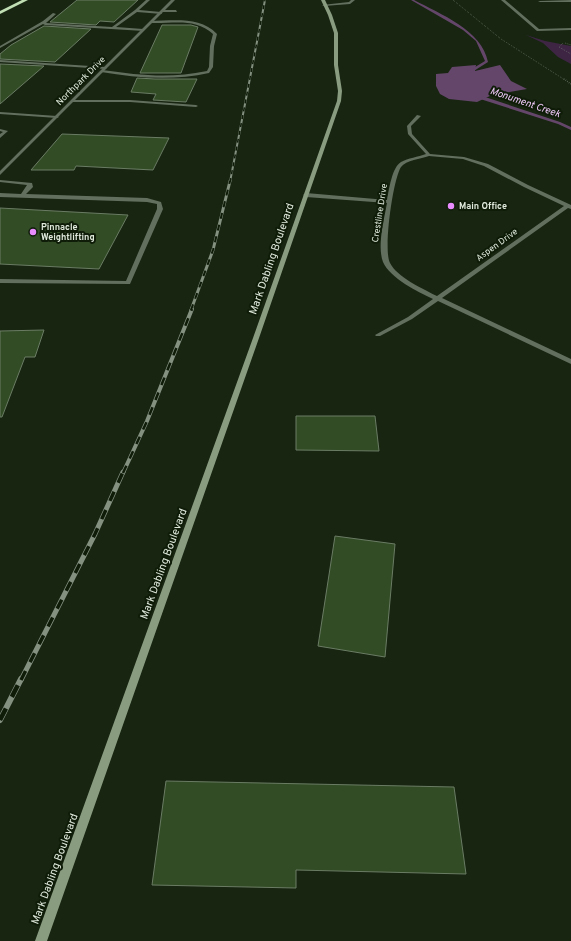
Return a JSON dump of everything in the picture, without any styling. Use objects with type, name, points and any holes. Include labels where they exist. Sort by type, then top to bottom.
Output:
[{"type":"highway","points":[[0,13],[26,0]]},
{"type":"street","points":[[112,28],[136,11],[148,0]]},
{"type":"street","name":"Northpark Drive","points":[[1,173],[173,0]]},
{"type":"street","points":[[324,2],[350,3],[353,0]]},
{"type":"street","points":[[503,0],[538,30],[571,29]]},
{"type":"street","points":[[540,2],[571,1]]},
{"type":"street","name":"Mark Dabling Boulevard","points":[[41,941],[254,345],[339,101],[340,91],[336,65],[336,33],[324,2]]},
{"type":"street","points":[[136,11],[176,11]]},
{"type":"street","points":[[0,47],[44,22],[54,14]]},
{"type":"street","points":[[44,22],[45,24],[143,30]]},
{"type":"street","points":[[0,61],[104,70],[126,75],[195,75],[208,72],[211,67],[212,46],[215,34],[210,28],[198,24],[151,22]]},
{"type":"street","points":[[73,101],[130,101],[196,106]]},
{"type":"street","points":[[0,113],[57,117]]},
{"type":"street","points":[[419,116],[409,126],[410,134],[429,155]]},
{"type":"street","points":[[0,130],[6,131],[0,137]]},
{"type":"street","name":"Crestline Drive","points":[[569,206],[474,161],[450,156],[429,155],[404,162],[399,166],[390,202],[384,258],[392,271],[401,278],[438,298],[571,362]]},
{"type":"street","points":[[0,180],[30,184],[30,187],[22,196]]},
{"type":"street","name":"Mark Dabling Boulevard","points":[[306,194],[390,202]]},
{"type":"street","points":[[0,195],[147,200],[159,203],[160,209],[128,283],[0,280]]},
{"type":"street","name":"Aspen Drive","points":[[378,335],[410,318],[569,206]]},
{"type":"path","points":[[453,0],[505,42],[571,84]]},
{"type":"path","points":[[571,45],[563,43],[559,46],[571,54]]},
{"type":"shaded area","points":[[526,35],[545,41],[571,46],[571,64],[558,57],[543,43]]},
{"type":"shaded area","points":[[476,65],[475,71],[500,65],[511,81],[527,89],[492,95],[477,102],[449,99],[440,94],[436,86],[436,74],[448,73],[452,67]]},
{"type":"building","points":[[77,0],[138,0],[114,22],[100,21],[96,25],[50,22]]},
{"type":"building","points":[[162,25],[191,25],[198,27],[181,73],[140,73]]},
{"type":"building","points":[[44,26],[91,29],[55,62],[0,59],[0,54],[11,45]]},
{"type":"building","points":[[0,64],[44,66],[0,104]]},
{"type":"building","points":[[137,78],[197,79],[186,102],[153,100],[156,94],[131,92]]},
{"type":"building","points":[[62,134],[169,138],[153,170],[76,166],[74,170],[31,170]]},
{"type":"building","points":[[0,208],[128,215],[99,269],[0,264]]},
{"type":"building","points":[[44,330],[35,357],[25,357],[2,417],[0,417],[0,331]]},
{"type":"building","points":[[296,416],[375,416],[379,451],[296,450]]},
{"type":"building","points":[[335,536],[395,544],[385,657],[318,646]]},
{"type":"building","points":[[166,781],[454,787],[466,874],[296,870],[296,888],[152,885]]},
{"type":"waterway","name":"Monument Creek","points":[[412,0],[464,29],[477,41],[487,61],[468,73]]},
{"type":"waterway","name":"Monument Creek","points":[[477,95],[478,97],[559,123],[571,129]]},
{"type":"railway","points":[[230,182],[265,0]]},
{"type":"railway","points":[[191,310],[213,250],[230,181]]},
{"type":"railway","points":[[123,473],[147,421],[192,309]]},
{"type":"railway","points":[[21,680],[95,534],[123,472]]},
{"type":"railway","points":[[0,720],[21,679]]},
{"type":"place","name":"Main Office","points":[[451,206]]},
{"type":"place","name":"Pinnacle Weightlifting","points":[[33,232]]}]
